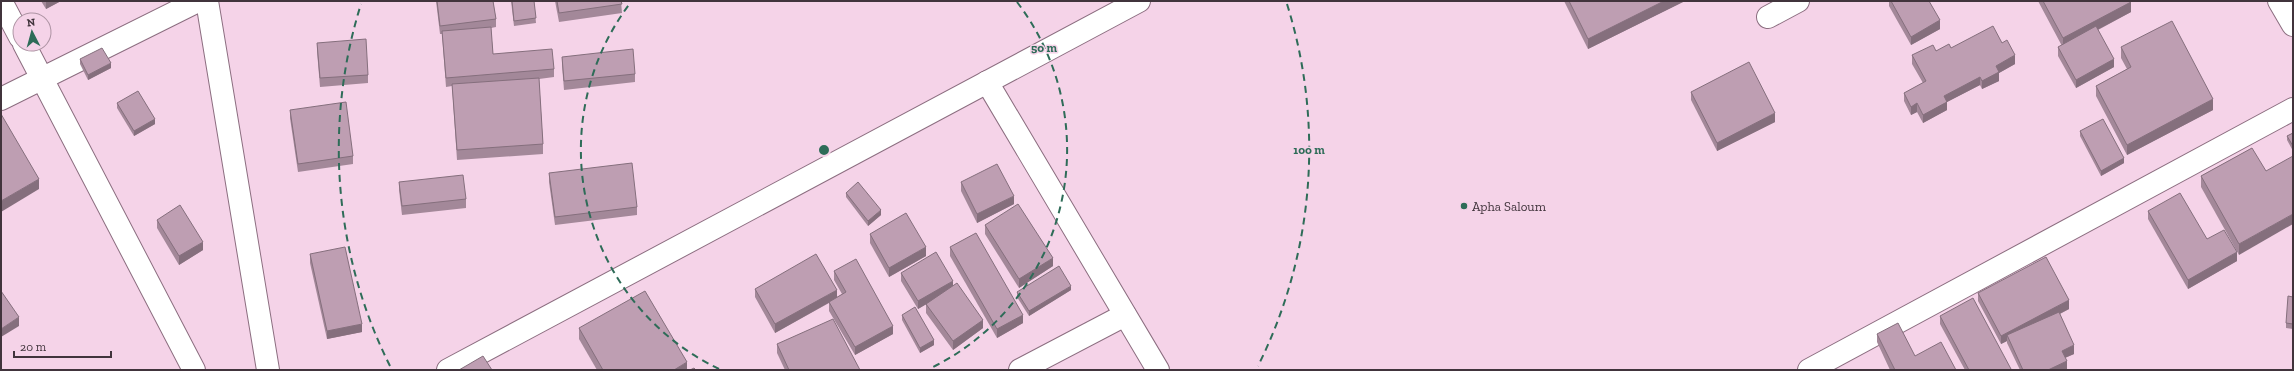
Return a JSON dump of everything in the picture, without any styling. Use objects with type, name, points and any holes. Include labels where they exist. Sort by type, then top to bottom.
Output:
[{"type":"street","points":[[1,1],[12,22]]},
{"type":"street","points":[[1,99],[198,1]]},
{"type":"street","points":[[207,1],[268,370]]},
{"type":"street","points":[[448,370],[1139,1]]},
{"type":"street","points":[[1768,17],[1798,1]]},
{"type":"street","points":[[2279,1],[2293,24]]},
{"type":"street","points":[[28,52],[194,370]]},
{"type":"street","points":[[987,82],[1158,370]]},
{"type":"street","points":[[1809,370],[2293,109]]},
{"type":"street","points":[[1020,370],[1125,315]]},
{"type":"building","points":[[437,1],[493,1],[496,19],[440,26]]},
{"type":"building","points":[[512,1],[534,1],[536,18],[514,21]]},
{"type":"building","points":[[557,1],[621,1],[622,4],[559,13]]},
{"type":"building","points":[[1569,1],[1664,1],[1588,39]]},
{"type":"building","points":[[1891,1],[1929,1],[1940,20],[1911,37]]},
{"type":"building","points":[[2043,1],[2131,1],[2131,2],[2063,38]]},
{"type":"building","points":[[2172,21],[2213,99],[2127,145],[2096,86],[2131,67],[2121,47]]},
{"type":"building","points":[[1993,26],[2002,43],[2007,40],[2015,55],[1996,66],[1999,72],[1982,81],[1980,77],[1944,96],[1947,102],[1923,115],[1917,103],[1911,107],[1904,93],[1926,81],[1912,55],[1933,45],[1936,51],[1949,44],[1951,48]]},
{"type":"building","points":[[2096,26],[2114,59],[2076,80],[2058,47]]},
{"type":"building","points":[[491,27],[493,54],[552,49],[554,69],[446,78],[442,31]]},
{"type":"building","points":[[366,39],[368,75],[320,78],[317,43]]},
{"type":"building","points":[[102,48],[111,63],[88,75],[80,59]]},
{"type":"building","points":[[633,49],[635,74],[564,81],[562,57]]},
{"type":"building","points":[[1749,62],[1775,113],[1717,143],[1691,92]]},
{"type":"building","points":[[539,78],[543,144],[457,150],[452,84]]},
{"type":"building","points":[[138,91],[155,119],[134,131],[117,103]]},
{"type":"building","points":[[346,102],[353,156],[298,164],[290,110]]},
{"type":"building","points":[[1,114],[39,179],[1,201]]},
{"type":"building","points":[[2103,119],[2124,158],[2101,171],[2080,131]]},
{"type":"building","points":[[2293,133],[2293,146],[2287,136]]},
{"type":"building","points":[[2252,148],[2266,171],[2293,156],[2293,214],[2239,244],[2201,176]]},
{"type":"building","points":[[632,163],[637,207],[555,217],[549,173]]},
{"type":"building","points":[[997,164],[1014,196],[977,214],[961,182]]},
{"type":"building","points":[[463,175],[466,199],[402,206],[399,182]]},
{"type":"building","points":[[858,182],[881,210],[868,221],[846,193]]},
{"type":"building","points":[[2180,193],[2207,239],[2224,230],[2237,252],[2188,280],[2148,211]]},
{"type":"building","points":[[1018,204],[1053,258],[1019,279],[985,225]]},
{"type":"building","points":[[180,205],[203,242],[179,256],[157,220]]},
{"type":"building","points":[[906,213],[926,247],[889,268],[870,234]]},
{"type":"building","points":[[976,233],[1023,315],[997,329],[950,247]]},
{"type":"building","points":[[345,247],[362,324],[327,331],[310,254]]},
{"type":"building","points":[[936,252],[953,281],[918,301],[901,273]]},
{"type":"building","points":[[816,254],[837,290],[775,324],[755,289]]},
{"type":"building","points":[[2046,257],[2069,300],[2001,336],[1978,293]]},
{"type":"building","points":[[856,259],[893,326],[855,347],[829,302],[846,292],[834,271]]},
{"type":"building","points":[[1059,266],[1071,286],[1029,311],[1017,292]]},
{"type":"building","points":[[957,283],[983,320],[953,341],[926,304]]},
{"type":"building","points":[[1,291],[19,317],[1,329]]},
{"type":"building","points":[[645,291],[687,362],[674,370],[603,370],[579,328]]},
{"type":"building","points":[[2288,296],[2293,297],[2293,324],[2286,323]]},
{"type":"building","points":[[1973,298],[2011,369],[1969,370],[1940,316]]},
{"type":"building","points":[[915,307],[934,340],[920,348],[902,315]]},
{"type":"building","points":[[2059,312],[2074,345],[2062,351],[2067,361],[2048,370],[2023,370],[2007,335]]},
{"type":"building","points":[[833,319],[860,370],[789,370],[777,344]]},
{"type":"building","points":[[1898,323],[1915,356],[1941,342],[1956,370],[1895,370],[1877,334]]},
{"type":"building","points":[[483,356],[492,370],[459,370]]},
{"type":"place","name":"Apha Saloum","points":[[1464,206]]}]
